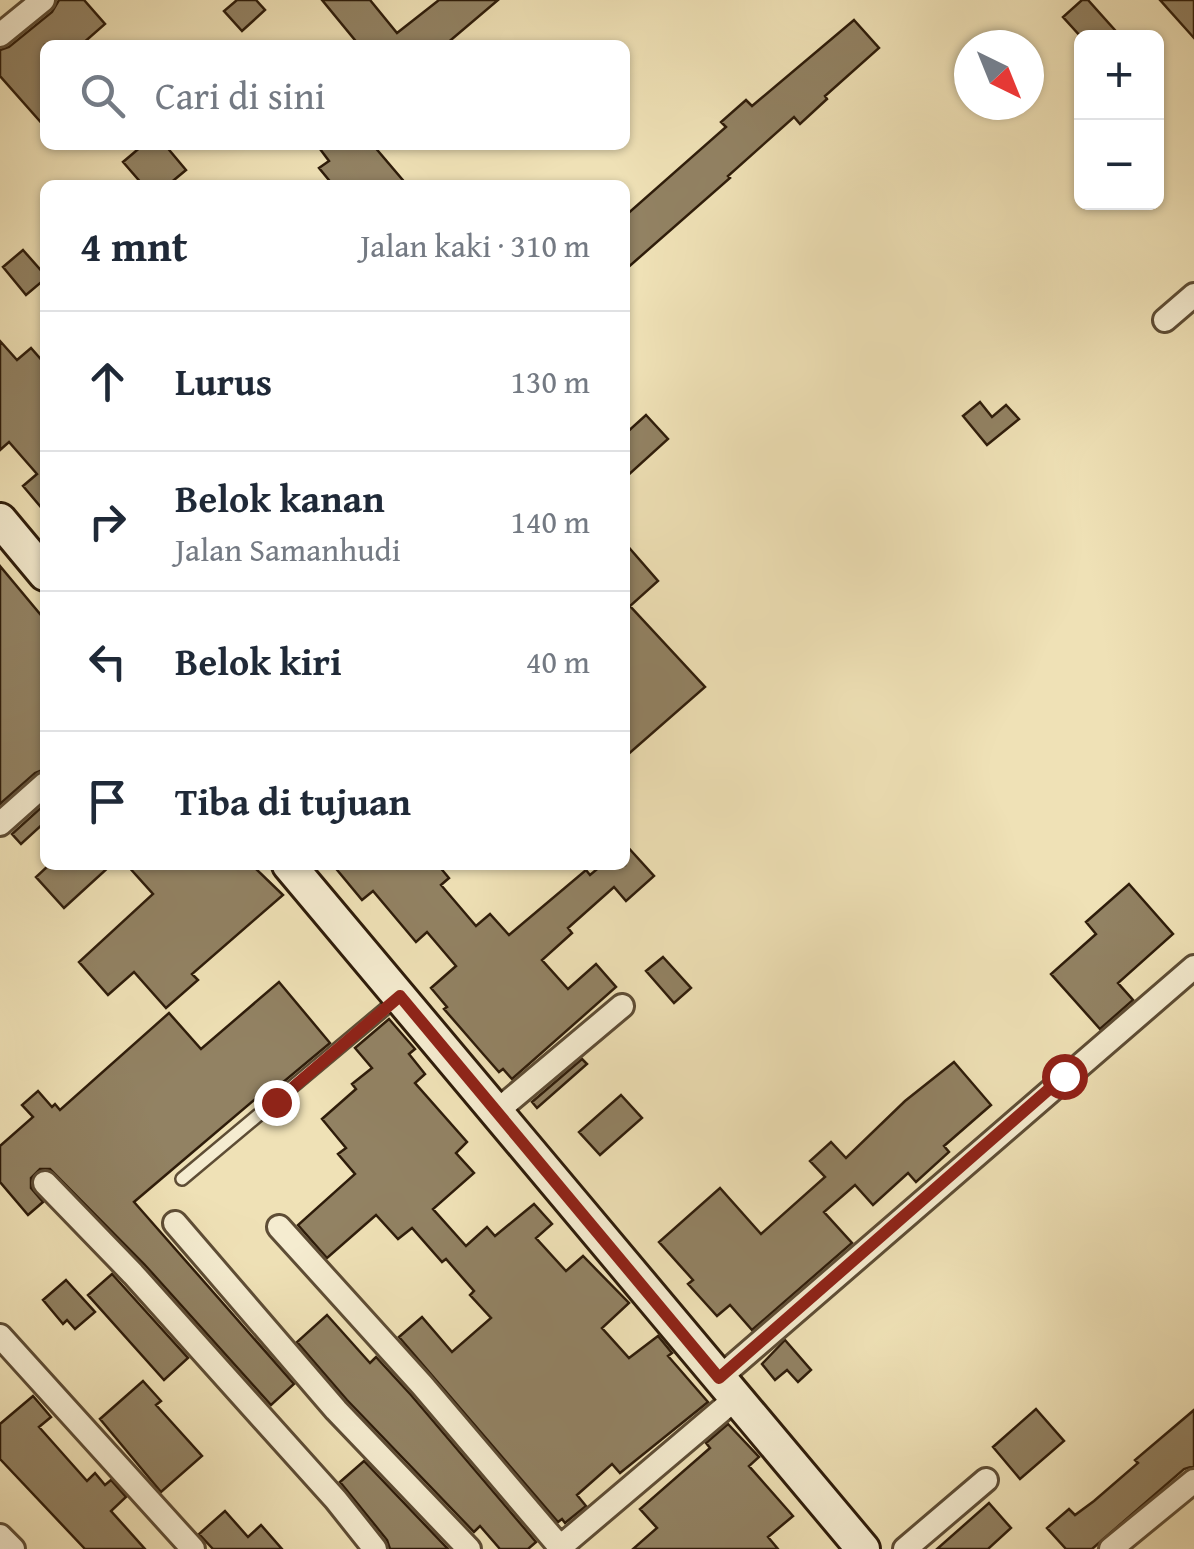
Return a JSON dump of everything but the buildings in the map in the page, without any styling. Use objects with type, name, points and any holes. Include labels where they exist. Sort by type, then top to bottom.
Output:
[{"type":"street","points":[[0,35],[43,0]]},
{"type":"street","points":[[1164,320],[1194,295]]},
{"type":"street","points":[[0,520],[40,557]]},
{"type":"street","points":[[0,824],[40,788]]},
{"type":"street","points":[[294,870],[862,1549]]},
{"type":"street","points":[[278,1227],[566,1546],[728,1388],[1194,966]]},
{"type":"street","points":[[496,1112],[622,1006]]},
{"type":"street","points":[[45,1182],[336,1500],[375,1549]]},
{"type":"street","points":[[175,1223],[336,1410],[469,1549]]},
{"type":"street","points":[[0,1336],[194,1549]]},
{"type":"street","points":[[906,1549],[986,1480]]},
{"type":"street","points":[[1112,1549],[1194,1481]]},
{"type":"street","points":[[0,1536],[13,1549]]},
{"type":"lane","points":[[182,1179],[400,996]]},
{"type":"route","points":[[276,1102],[400,996],[719,1378],[1064,1076]]}]
